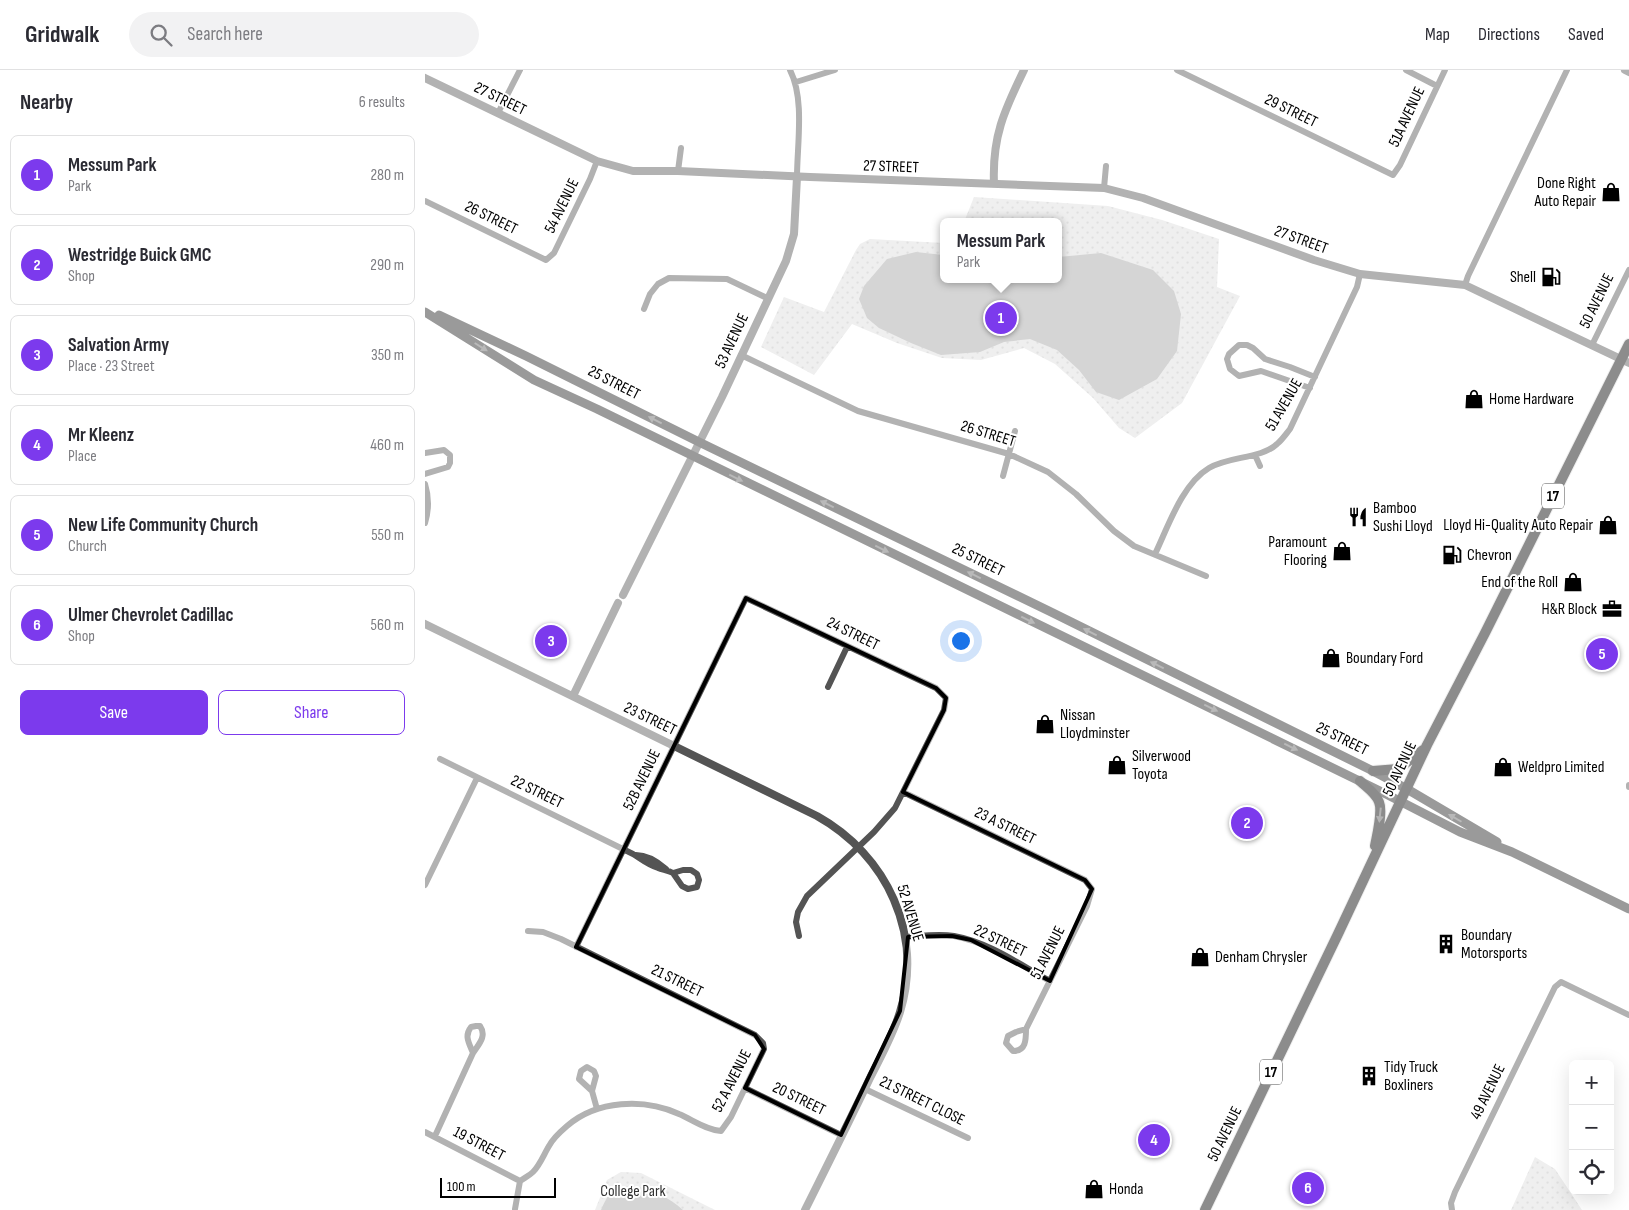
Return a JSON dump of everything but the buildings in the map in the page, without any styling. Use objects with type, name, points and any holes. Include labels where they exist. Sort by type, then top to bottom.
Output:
[{"type":"main road","name":"25 STREET","points":[[425,310],[526,356],[1373,771],[1407,789],[1512,852]]},
{"type":"main road","name":"25 STREET","points":[[425,310],[534,380],[1401,801],[1460,832],[1512,852],[1629,909]]},
{"type":"main road","name":"50 AVENUE","points":[[1205,1210],[1427,745],[1625,361],[1629,344]]},
{"type":"main road","points":[[1373,771],[1398,769],[1427,745]]},
{"type":"main road","points":[[1360,781],[1374,793],[1379,800],[1381,808],[1374,857]]},
{"type":"street","points":[[498,113],[520,70]]},
{"type":"street","points":[[790,70],[796,82],[835,70]]},
{"type":"street","points":[[994,184],[994,154],[997,134],[1008,103],[1024,70]]},
{"type":"street","name":"29 STREET","points":[[1177,70],[1393,175]]},
{"type":"street","points":[[1406,70],[1437,86]]},
{"type":"street","name":"51A AVENUE","points":[[1393,175],[1400,165],[1445,70]]},
{"type":"street","points":[[1567,70],[1465,285],[1625,361]]},
{"type":"street","points":[[1625,70],[1629,72]]},
{"type":"street","name":"27 STREET","points":[[425,78],[597,162],[633,171],[678,171],[1104,188],[1143,198],[1314,260],[1360,274],[1465,285]]},
{"type":"street","name":"53 AVENUE","points":[[623,594],[699,442],[785,261],[794,234],[799,131],[796,82]]},
{"type":"street","points":[[678,171],[681,148]]},
{"type":"street","name":"54 AVENUE","points":[[546,260],[554,253],[597,162]]},
{"type":"street","points":[[1104,188],[1106,166]]},
{"type":"street","name":"26 STREET","points":[[425,201],[546,260]]},
{"type":"street","name":"50 AVENUE","points":[[1592,345],[1629,270]]},
{"type":"street","name":"51 AVENUE","points":[[1155,554],[1181,500],[1193,483],[1209,468],[1235,459],[1255,455],[1276,445],[1290,429],[1357,287],[1360,274]]},
{"type":"street","points":[[644,309],[650,294],[658,284],[669,278],[727,279],[767,298]]},
{"type":"street","points":[[1310,388],[1261,370],[1239,376],[1230,369],[1227,359],[1229,354],[1239,345],[1247,345],[1265,359],[1315,377]]},
{"type":"street","name":"26 STREET","points":[[741,355],[857,411],[1009,454],[1048,472],[1062,482],[1114,532],[1134,546],[1206,576]]},
{"type":"street","points":[[1261,370],[1265,359]]},
{"type":"street","points":[[1286,378],[1290,367]]},
{"type":"street","points":[[1003,476],[1015,431]]},
{"type":"street","points":[[425,453],[444,450],[450,455],[451,459],[448,467],[443,470],[425,474]]},
{"type":"street","points":[[1255,455],[1260,466]]},
{"type":"street","points":[[425,484],[428,511],[425,524]]},
{"type":"street","points":[[573,696],[623,594]]},
{"type":"street","name":"24 STREET","points":[[746,598],[936,688],[946,698],[944,710],[903,792]]},
{"type":"street","name":"52B AVENUE","points":[[576,947],[746,598]]},
{"type":"street","name":"23 STREET","points":[[425,624],[817,816],[846,835],[859,847]]},
{"type":"street","points":[[828,687],[847,647]]},
{"type":"street","name":"22 STREET","points":[[439,759],[636,856],[642,855],[660,863],[673,873]]},
{"type":"street","points":[[426,882],[477,778]]},
{"type":"street","points":[[799,936],[796,922],[798,912],[807,896],[885,821],[895,808],[903,792]]},
{"type":"street","name":"23 A STREET","points":[[903,792],[1085,880],[1092,889]]},
{"type":"street","name":"52 AVENUE","points":[[805,1210],[865,1089],[900,1011],[906,977],[908,946],[889,886],[859,847]]},
{"type":"street","name":"51 AVENUE","points":[[1026,1029],[1087,906],[1092,889]]},
{"type":"street","points":[[528,931],[543,932],[576,947]]},
{"type":"street","name":"22 STREET","points":[[906,937],[935,935],[971,940],[1050,980]]},
{"type":"street","name":"21 STREET","points":[[576,947],[755,1035],[763,1043]]},
{"type":"street","name":"49 AVENUE","points":[[1452,1210],[1451,1203],[1455,1192],[1555,987],[1561,982],[1629,1015]]},
{"type":"street","name":"52 A AVENUE","points":[[597,1109],[623,1104],[651,1105],[678,1114],[713,1130],[721,1131],[731,1117],[764,1049],[763,1043]]},
{"type":"street","points":[[435,1136],[473,1052]]},
{"type":"street","name":"20 STREET","points":[[745,1088],[841,1135]]},
{"type":"street","name":"21 STREET CLOSE","points":[[865,1089],[968,1138]]},
{"type":"street","points":[[515,1209],[520,1181],[532,1173],[553,1139],[567,1126],[597,1109],[592,1091]]},
{"type":"street","name":"19 STREET","points":[[425,1132],[520,1181]]},
{"type":"highlighted area","points":[[746,598],[936,688],[946,698],[944,710],[903,792],[1085,880],[1092,889],[1050,981],[971,940],[952,936],[908,937],[900,1011],[841,1135],[745,1088],[764,1049],[755,1035],[576,947]]},
{"type":"green space","points":[[974,197],[1108,206],[1162,220],[1219,239],[1217,287],[1240,296],[1182,403],[1135,438],[1119,428],[1093,398],[1055,364],[1024,348],[981,360],[942,358],[897,343],[852,324],[814,375],[761,347],[784,297],[824,312],[856,250],[860,244],[870,239],[940,243],[940,283],[1062,283],[1062,218],[966,218]]},
{"type":"green space","points":[[1535,1157],[1555,1169],[1569,1190],[1569,1195],[1572,1195],[1582,1210],[1511,1210]]},
{"type":"green space","name":"College Park","points":[[621,1172],[641,1173],[715,1210],[595,1210],[607,1180]]},
{"type":"shaded area","points":[[916,252],[940,255],[940,283],[1062,283],[1062,257],[1101,253],[1153,270],[1174,291],[1181,314],[1177,351],[1157,379],[1119,400],[1096,392],[1079,370],[1057,350],[1030,339],[1004,342],[980,352],[941,355],[879,328],[867,318],[859,299],[864,286],[887,259]]},
{"type":"shaded area","points":[[635,1186],[661,1195],[683,1210],[601,1210],[613,1191],[622,1187]]},
{"type":"place","name":"Done Right Auto Repair","points":[[1611,192]]},
{"type":"place","name":"Shell","points":[[1551,277]]},
{"type":"place","name":"Messum Park","points":[[1001,318]]},
{"type":"place","name":"Home Hardware","points":[[1474,399]]},
{"type":"place","name":"Bamboo Sushi Lloyd","points":[[1358,517]]},
{"type":"place","name":"Lloyd Hi-Quality Auto Repair","points":[[1608,525]]},
{"type":"place","name":"Paramount Flooring","points":[[1342,551]]},
{"type":"place","name":"Chevron","points":[[1452,555]]},
{"type":"place","name":"End of the Roll","points":[[1573,582]]},
{"type":"place","name":"H&R Block","points":[[1612,609]]},
{"type":"place","name":"Salvation Army","points":[[551,641]]},
{"type":"place","name":"New Life Community Church","points":[[1602,654]]},
{"type":"place","name":"Boundary Ford","points":[[1331,658]]},
{"type":"place","name":"Nissan Lloydminster","points":[[1045,724]]},
{"type":"place","name":"Silverwood Toyota","points":[[1117,765]]},
{"type":"place","name":"Weldpro Limited","points":[[1503,767]]},
{"type":"place","name":"Westridge Buick GMC","points":[[1247,823]]},
{"type":"place","name":"Boundary Motorsports","points":[[1446,944]]},
{"type":"place","name":"Denham Chrysler","points":[[1200,957]]},
{"type":"place","name":"Tidy Truck Boxliners","points":[[1369,1076]]},
{"type":"place","name":"Mr Kleenz","points":[[1154,1140]]},
{"type":"place","name":"Ulmer Chevrolet Cadillac","points":[[1308,1188]]},
{"type":"place","name":"Honda","points":[[1094,1189]]}]
